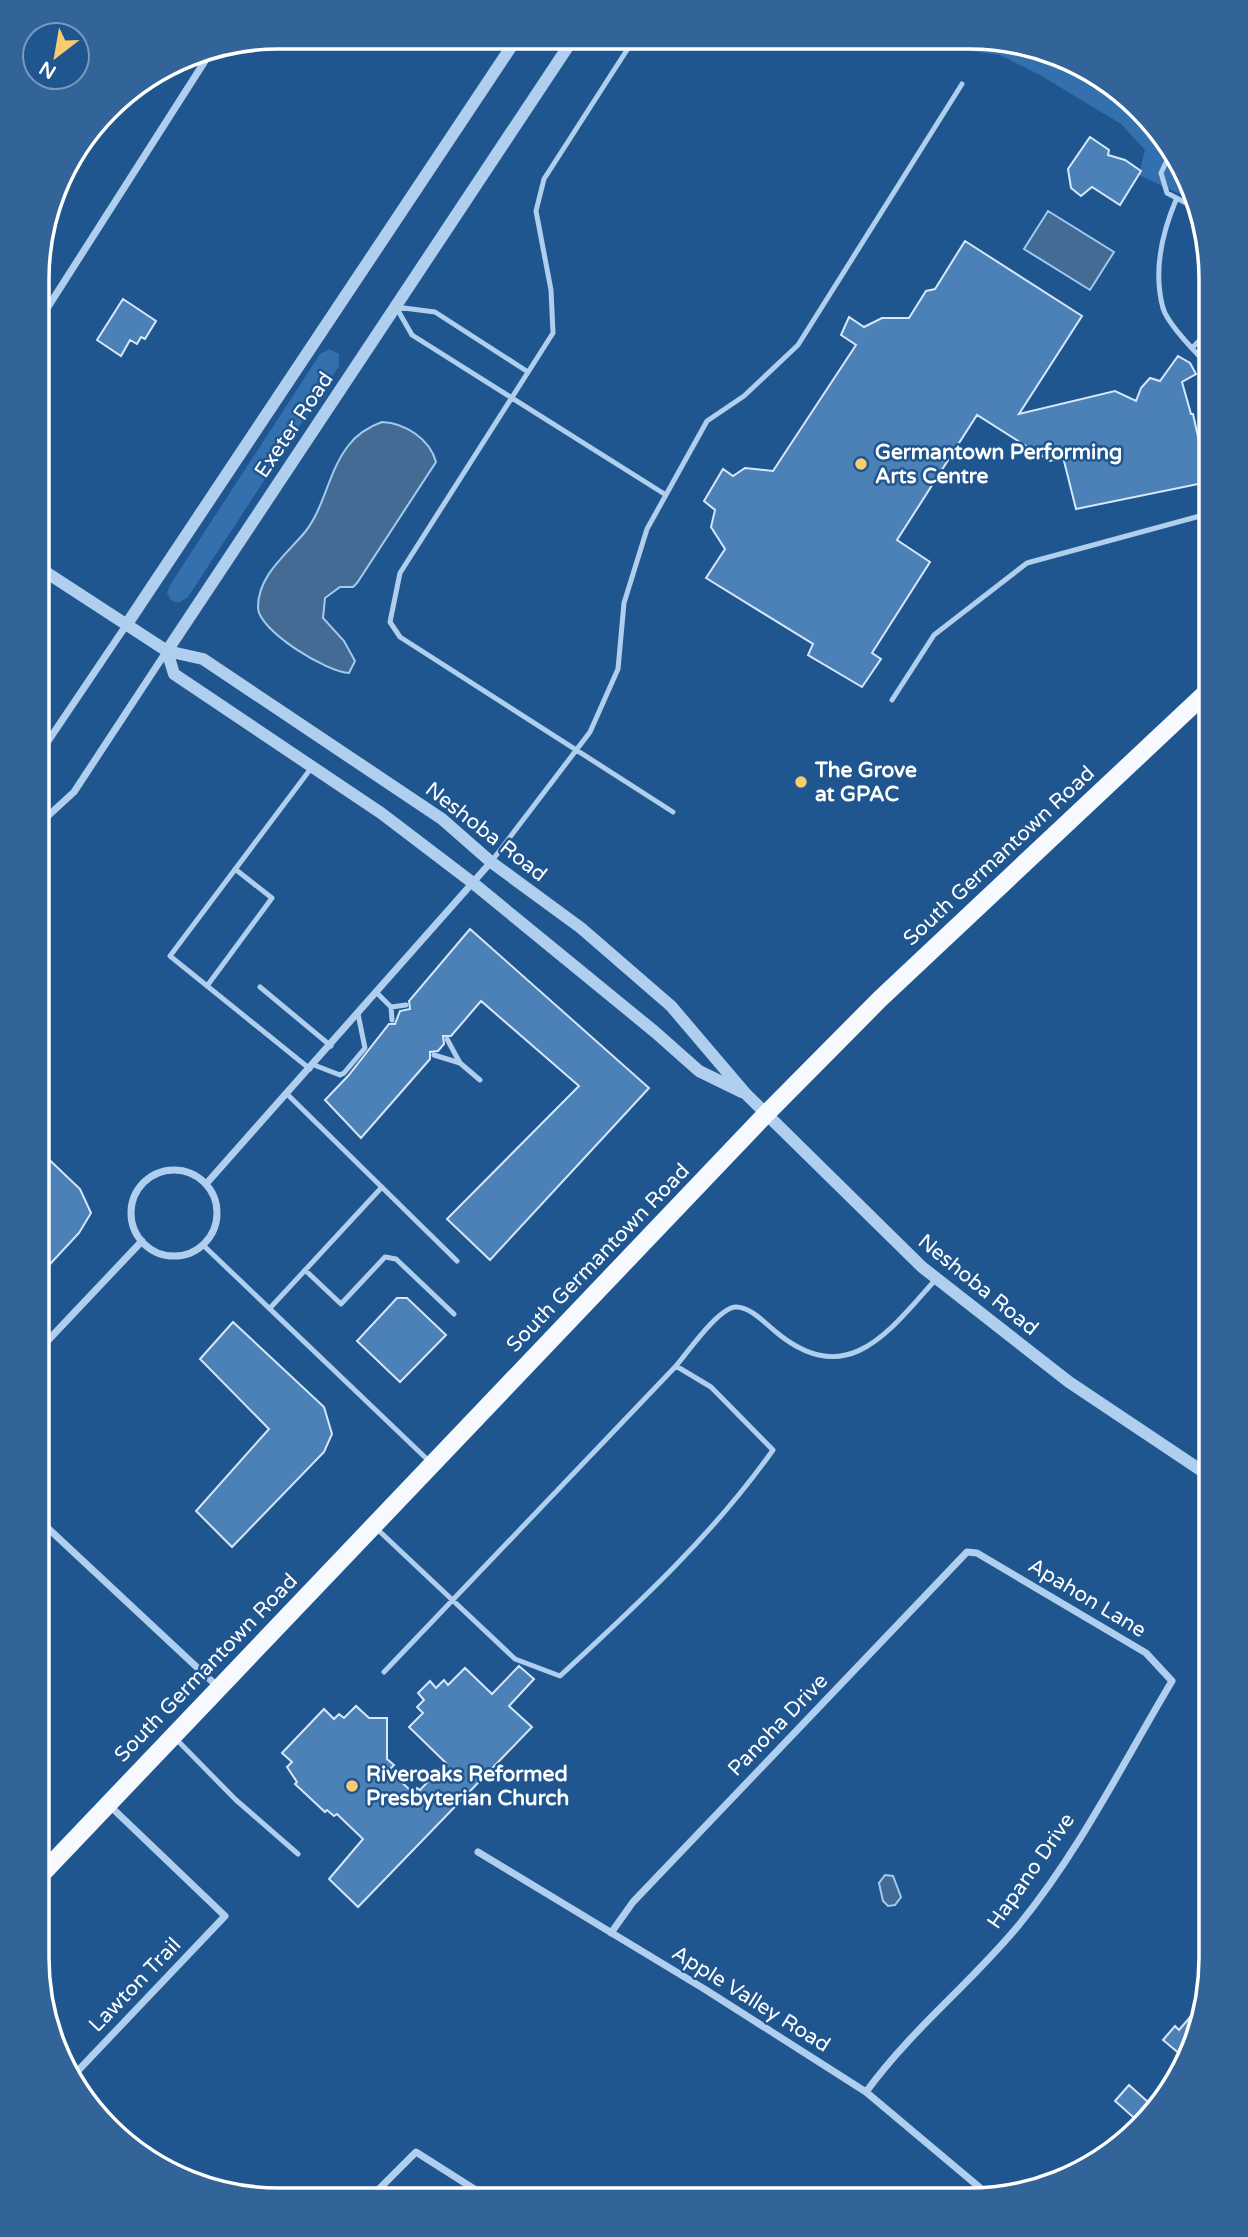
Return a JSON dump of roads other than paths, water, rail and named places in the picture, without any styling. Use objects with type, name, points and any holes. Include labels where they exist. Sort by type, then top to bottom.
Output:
[{"type":"main road","name":"South Germantown Road","points":[[49,1866],[766,1114],[880,999],[1199,699]]},
{"type":"street","name":"Exeter Road","points":[[49,740],[510,49]]},
{"type":"street","name":"Exeter Road","points":[[49,815],[74,792],[566,49]]},
{"type":"street","points":[[49,305],[205,61]]},
{"type":"street","name":"Neshoba Road","points":[[49,574],[167,651],[204,659],[442,819],[491,862],[581,928],[671,1006],[745,1093],[937,1278],[1108,1410],[1199,1469]]},
{"type":"street","name":"Neshoba Road","points":[[167,651],[174,674],[381,813],[473,883],[655,1032],[699,1072],[745,1093]]},
{"type":"street","points":[[206,1184],[491,862]]},
{"type":"street","points":[[181,1171],[206,1184],[213,1195],[216,1222],[203,1245],[178,1256],[152,1250],[142,1241],[135,1231],[131,1207],[142,1185],[160,1173],[181,1171]]},
{"type":"street","points":[[49,1339],[142,1241]]},
{"type":"street","points":[[49,1529],[219,1688]]},
{"type":"street","name":"Panoha Drive","points":[[611,1933],[633,1902],[967,1552],[977,1553]]},
{"type":"street","name":"Apahon Lane","points":[[977,1553],[1146,1653],[1172,1682]]},
{"type":"street","name":"Hapano Drive","points":[[866,2092],[942,2006],[1018,1927],[1063,1864],[1172,1682]]},
{"type":"street","name":"Lawton Trail","points":[[79,2070],[225,1916],[108,1804]]},
{"type":"street","name":"Apple Valley Road","points":[[478,1852],[866,2092],[980,2188]]},
{"type":"street","points":[[381,2188],[416,2152],[473,2188]]},
{"type":"lane","points":[[628,49],[544,179],[536,212],[551,290],[553,333],[400,573],[390,622],[400,637],[673,812]]},
{"type":"lane","points":[[491,862],[600,715],[618,669],[624,603],[647,529],[707,421],[744,396],[798,345],[962,84]]},
{"type":"lane","points":[[1166,161],[1161,173],[1162,184],[1176,200],[1186,203]]},
{"type":"lane","points":[[1176,200],[1162,233],[1159,271],[1163,310],[1199,355]]},
{"type":"lane","points":[[396,307],[435,312],[528,372]]},
{"type":"lane","points":[[396,307],[412,334],[666,495]]},
{"type":"lane","points":[[1192,347],[1199,341]]},
{"type":"lane","points":[[892,700],[934,635],[1027,563],[1199,516]]},
{"type":"lane","points":[[312,767],[170,956],[312,1067],[340,1075],[344,1073],[365,1048],[358,1014]]},
{"type":"lane","points":[[207,986],[272,898],[235,869]]},
{"type":"lane","points":[[260,987],[331,1045]]},
{"type":"lane","points":[[377,993],[391,1007],[392,1020]]},
{"type":"lane","points":[[391,1007],[406,1005]]},
{"type":"lane","points":[[447,1040],[460,1063],[480,1080]]},
{"type":"lane","points":[[434,1055],[460,1063]]},
{"type":"lane","points":[[287,1094],[457,1261]]},
{"type":"lane","points":[[271,1307],[382,1187]]},
{"type":"lane","points":[[203,1245],[271,1307],[432,1464]]},
{"type":"lane","points":[[305,1270],[341,1304],[385,1257],[396,1259],[454,1314]]},
{"type":"lane","points":[[384,1672],[676,1366],[722,1312],[736,1307],[752,1312],[791,1345],[814,1354],[856,1354],[887,1333],[937,1278]]},
{"type":"lane","points":[[374,1525],[515,1658],[560,1676],[666,1579],[741,1495],[773,1450],[711,1387],[676,1366]]},
{"type":"lane","points":[[173,1736],[236,1800],[298,1854]]},
{"type":"place","name":"Germantown Performing Arts Centre","points":[[861,464]]},
{"type":"place","name":"The Grove at GPAC","points":[[801,782]]},
{"type":"place","name":"Riveroaks Reformed Presbyterian Church","points":[[352,1786]]}]
